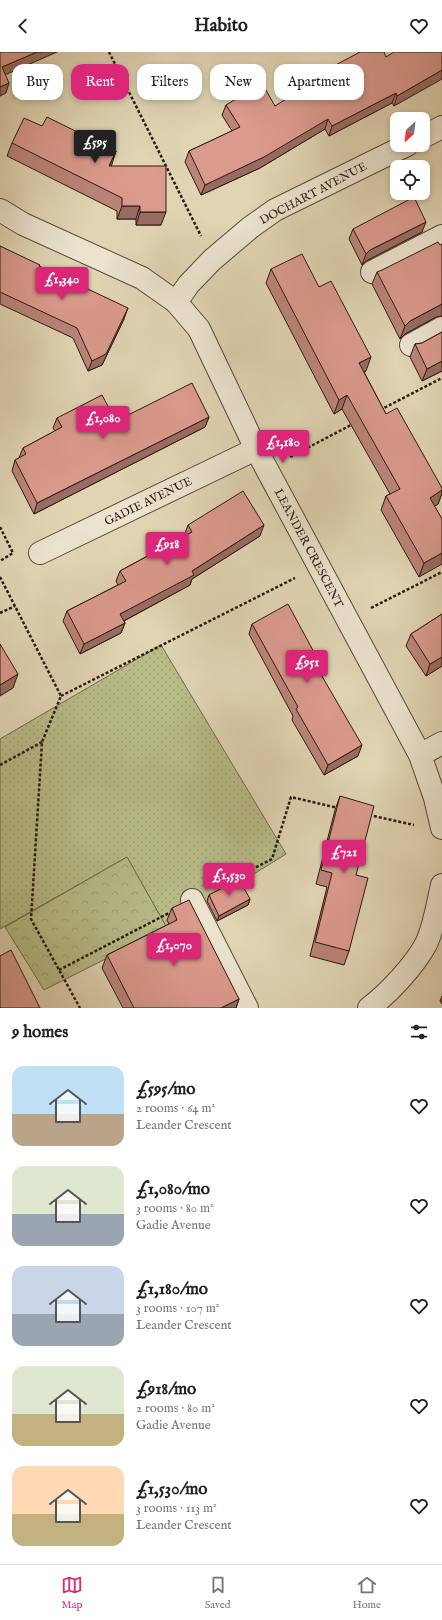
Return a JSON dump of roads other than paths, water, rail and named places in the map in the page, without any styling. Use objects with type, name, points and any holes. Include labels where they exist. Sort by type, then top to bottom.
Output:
[{"type":"street","name":"DOCHART AVENUE","points":[[176,302],[212,260],[251,226],[275,210],[393,152]]},
{"type":"street","name":"LEANDER CRESCENT","points":[[0,210],[23,224],[142,278],[176,302],[199,329],[266,469],[420,754],[435,798],[441,826]]},
{"type":"street","points":[[372,272],[442,236]]},
{"type":"street","points":[[411,345],[442,328]]},
{"type":"street","name":"GADIE AVENUE","points":[[40,553],[256,449]]},
{"type":"street","points":[[420,754],[442,743]]},
{"type":"street","points":[[369,1008],[382,998],[434,945],[437,909],[442,885]]},
{"type":"street","points":[[192,900],[247,1008]]}]
